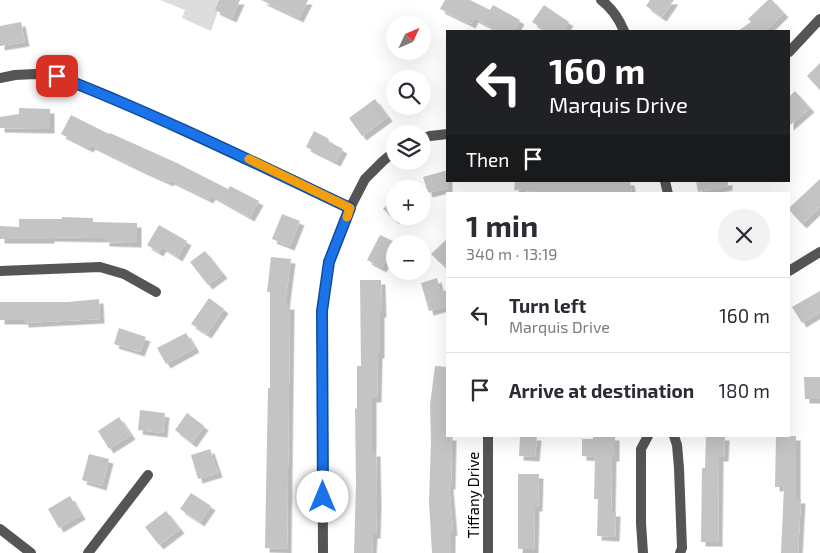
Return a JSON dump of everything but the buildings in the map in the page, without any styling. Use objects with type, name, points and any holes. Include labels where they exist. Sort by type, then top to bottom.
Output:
[{"type":"street","points":[[601,0],[609,6],[624,30]]},
{"type":"street","points":[[790,51],[820,19]]},
{"type":"street","points":[[0,78],[35,74],[57,76],[111,97],[350,208]]},
{"type":"street","points":[[431,136],[446,134]]},
{"type":"street","points":[[324,553],[322,311],[329,262],[350,208],[365,179],[386,159]]},
{"type":"street","points":[[790,270],[820,252]]},
{"type":"street","points":[[0,271],[100,267],[124,274],[156,292]]},
{"type":"street","name":"Tiffany Drive","points":[[488,437],[488,553]]},
{"type":"street","points":[[643,553],[641,449],[647,437]]},
{"type":"street","points":[[674,437],[679,468],[682,548],[680,553]]},
{"type":"street","points":[[88,553],[148,475]]},
{"type":"street","points":[[0,529],[31,553]]},
{"type":"shaded area","points":[[160,0],[217,0],[221,2],[211,31],[182,18],[185,10]]},
{"type":"slow traffic","points":[[249,159],[350,208],[347,217]]},
{"type":"route","points":[[57,76],[111,97],[350,208],[329,262],[322,311],[323,497]]}]
